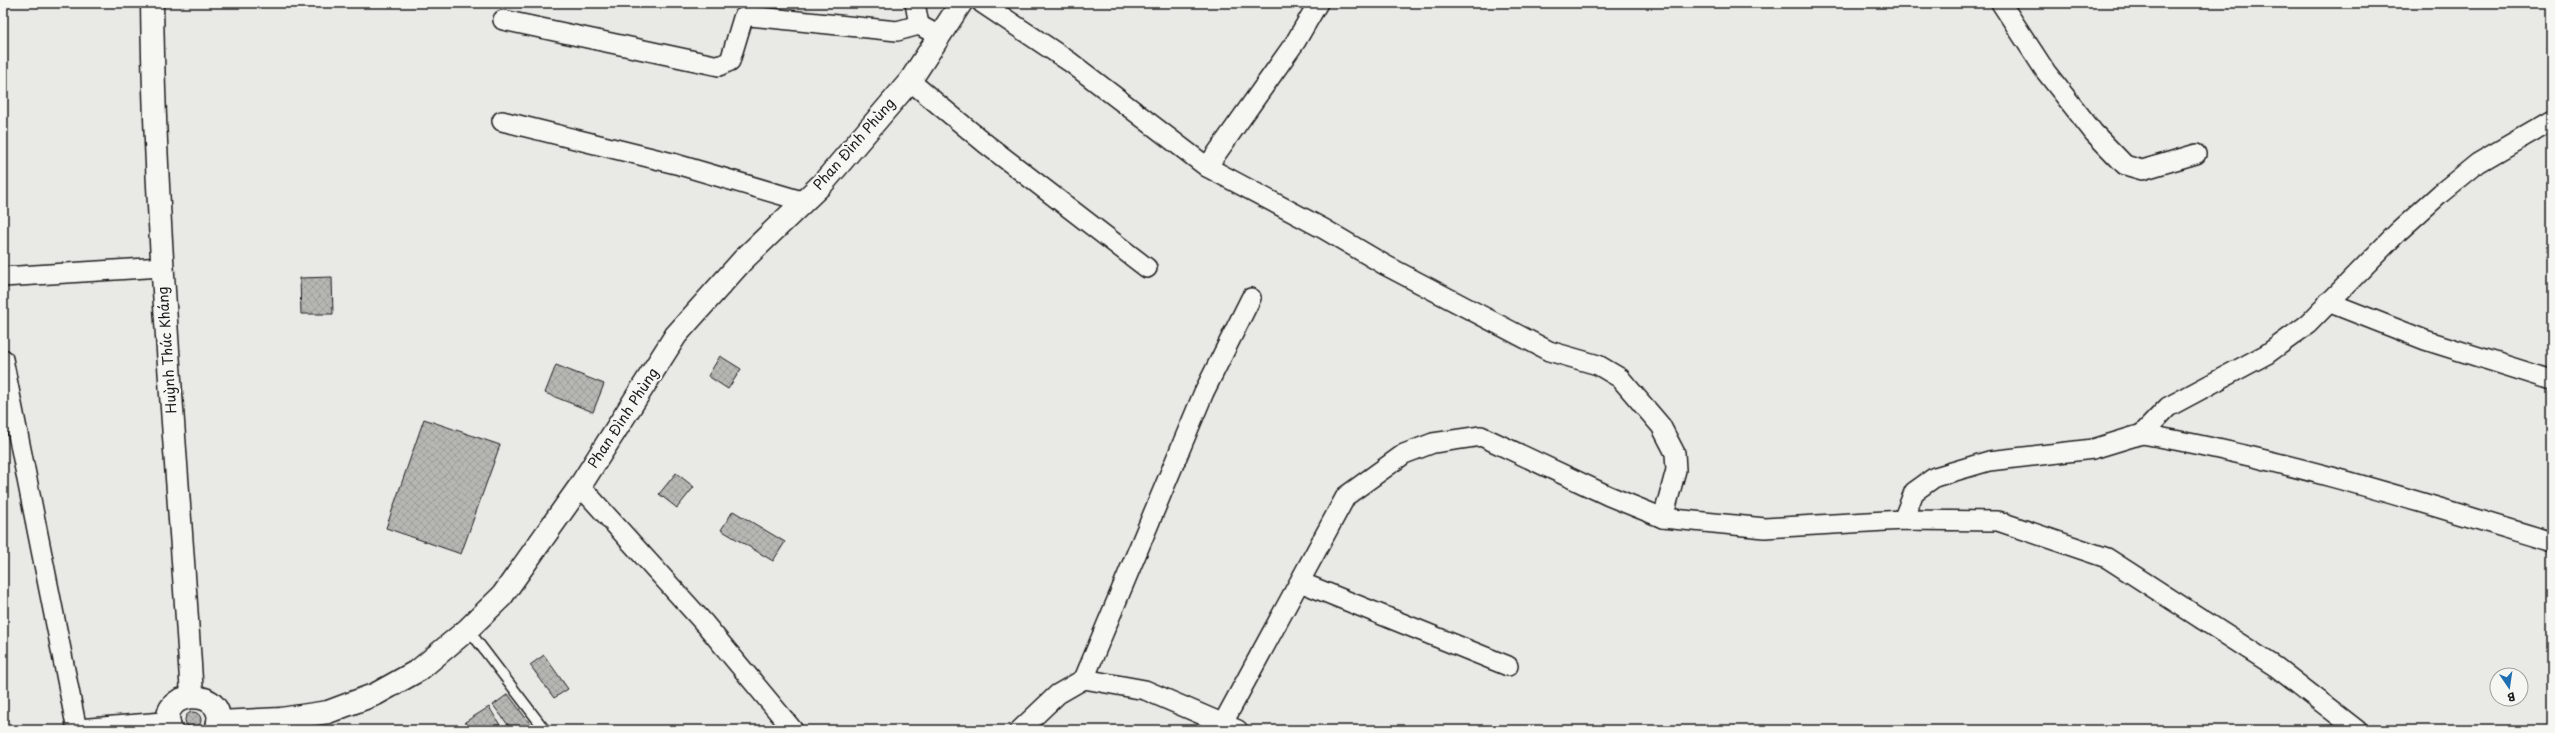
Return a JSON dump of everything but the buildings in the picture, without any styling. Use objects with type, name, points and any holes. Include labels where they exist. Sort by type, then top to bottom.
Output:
[{"type":"street","name":"Huỳnh Thúc Kháng","points":[[152,3],[153,97],[162,267],[192,696]]},
{"type":"street","points":[[915,3],[919,26]]},
{"type":"street","name":"Phan Đình Phùng","points":[[217,726],[328,712],[376,694],[419,670],[468,629],[502,596],[580,486],[676,335],[743,260],[802,201],[824,182],[910,81],[961,3]]},
{"type":"street","points":[[982,3],[1070,62],[1207,167],[1324,229],[1385,265],[1549,351],[1598,365],[1620,378],[1661,426],[1675,453],[1676,470],[1663,518]]},
{"type":"street","points":[[1207,167],[1296,41],[1318,3]]},
{"type":"street","points":[[2001,3],[2046,72],[2094,133],[2125,165],[2142,170],[2196,154]]},
{"type":"street","points":[[503,20],[719,66],[730,61],[740,24],[743,18],[750,16],[897,30],[919,26],[939,36]]},
{"type":"street","points":[[910,81],[1011,164],[1147,268]]},
{"type":"street","points":[[2142,434],[2168,407],[2267,354],[2308,324],[2398,232],[2441,192],[2478,163],[2552,120]]},
{"type":"street","points":[[502,122],[676,164],[802,201]]},
{"type":"street","points":[[3,277],[162,267]]},
{"type":"street","points":[[1020,730],[1058,694],[1084,679],[1204,392],[1251,298]]},
{"type":"street","points":[[2328,302],[2425,340],[2552,380]]},
{"type":"street","points":[[3,359],[8,411],[76,730]]},
{"type":"street","points":[[1903,520],[1914,492],[1935,477],[1989,461],[2093,449],[2142,434],[2202,444],[2420,501],[2552,542]]},
{"type":"street","points":[[1084,679],[1145,690],[1230,727],[1300,582],[1346,496],[1404,454],[1432,443],[1481,436],[1609,496],[1663,518],[1765,528],[1903,520],[1998,521],[2107,558],[2276,667],[2357,730]]},
{"type":"street","points":[[580,486],[705,624],[793,730]]},
{"type":"street","points":[[1300,582],[1508,666]]},
{"type":"street","points":[[84,730],[170,726],[174,705],[180,700],[192,696],[204,698],[210,703],[215,710],[217,726]]},
{"type":"lane","points":[[468,629],[545,730]]}]
